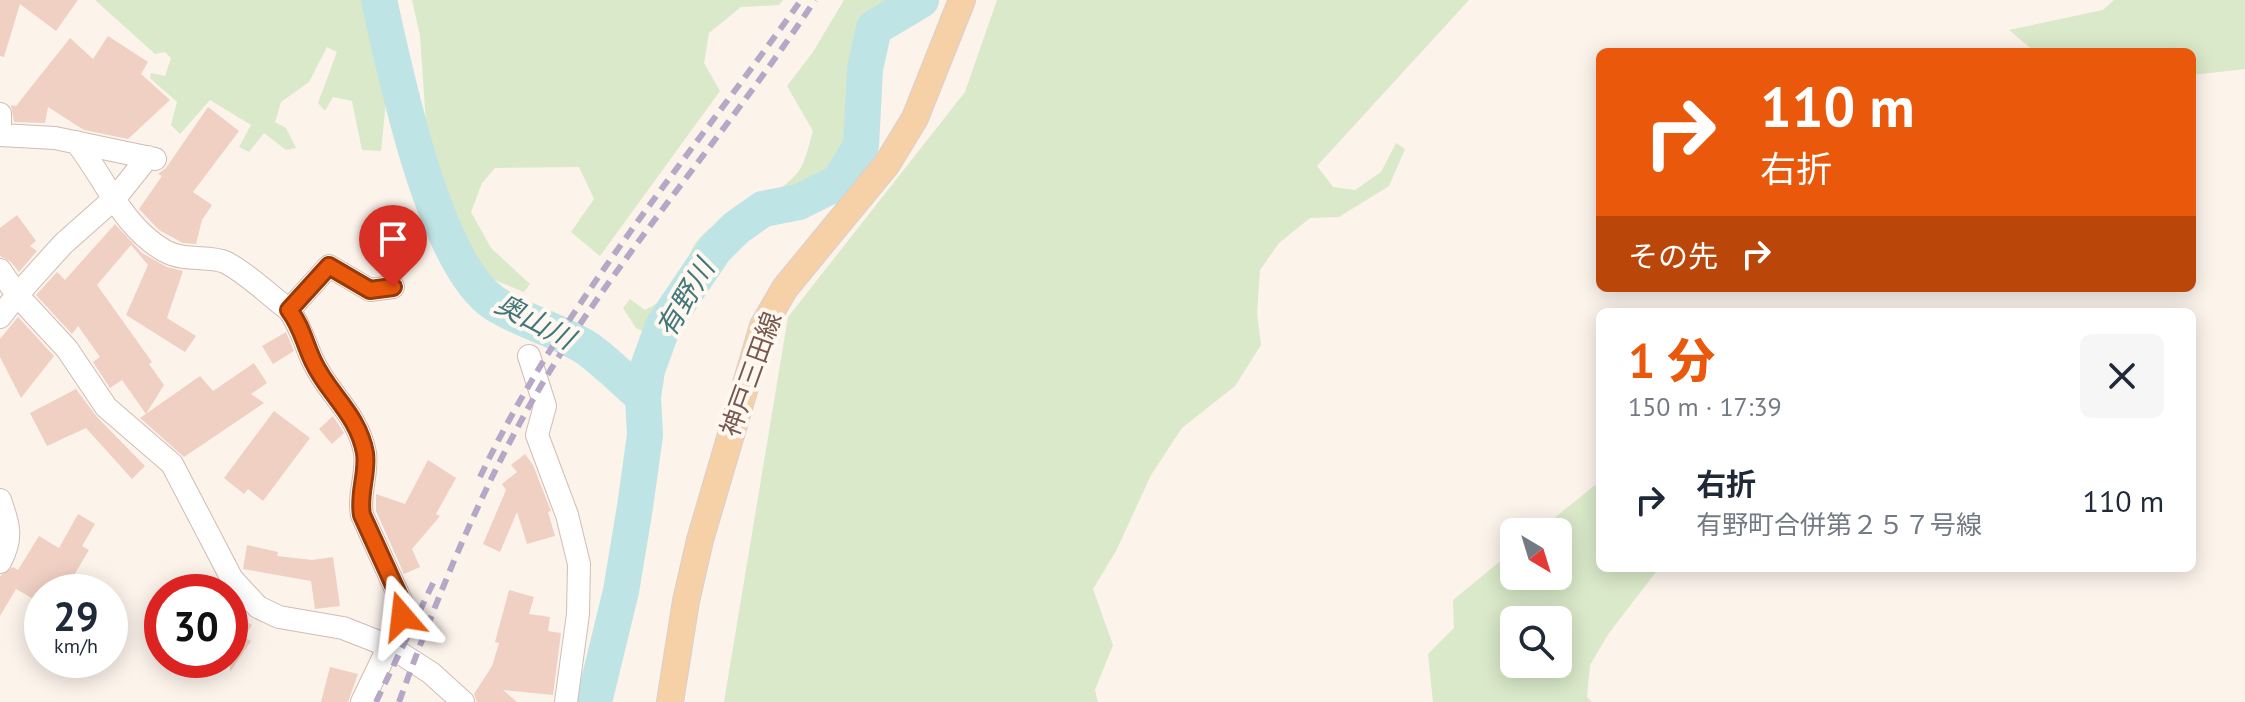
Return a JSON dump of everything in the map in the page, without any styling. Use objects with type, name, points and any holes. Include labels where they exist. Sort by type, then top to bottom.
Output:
[{"type":"main road","name":"神戸三田線","points":[[670,702],[700,540],[763,326],[785,288],[857,204],[915,118],[962,0]]},
{"type":"street","points":[[0,114],[0,135],[76,142],[152,158],[63,244],[0,317]]},
{"type":"street","points":[[76,142],[131,223],[151,241],[167,252],[195,260],[223,261],[289,310],[301,326],[313,363],[355,421],[365,455],[359,500],[362,515],[403,605],[389,646],[362,702]]},
{"type":"street","points":[[289,310],[329,266],[370,290],[393,287]]},
{"type":"street","points":[[0,270],[17,295],[67,349],[106,407],[172,464],[232,579],[258,607],[279,617],[343,628],[389,646],[431,673],[463,702]]},
{"type":"street","points":[[529,356],[545,406],[537,435],[567,515],[579,564],[578,614],[566,702]]},
{"type":"street","points":[[0,500],[10,527],[9,545],[0,562]]},
{"type":"green space","points":[[95,0],[372,0],[386,101],[381,151],[362,150],[352,101],[333,97],[325,111],[318,103],[337,52],[327,47],[309,82],[281,102],[275,122],[286,128],[296,148],[286,150],[264,133],[249,152],[239,147],[251,125],[210,100],[180,134],[171,125],[177,102],[150,78],[151,73],[165,76],[171,58],[165,52],[155,54]]},
{"type":"green space","points":[[412,0],[783,0],[779,5],[741,7],[709,33],[704,63],[720,91],[600,256],[571,232],[594,199],[579,167],[495,168],[482,183],[471,212],[491,248],[530,284],[524,292],[482,275],[442,214],[437,165],[426,123],[420,36]]},
{"type":"green space","points":[[844,0],[928,0],[867,28],[859,65],[860,169],[834,201],[811,213],[775,220],[728,255],[669,343],[636,328],[623,308],[630,299],[645,310],[668,296],[681,281],[695,244],[709,229],[775,192],[801,168],[813,131],[787,86],[813,52]]},
{"type":"green space","points":[[997,0],[1469,0],[1317,166],[1333,187],[1355,190],[1381,172],[1396,143],[1405,149],[1389,186],[1339,217],[1310,218],[1279,243],[1260,270],[1257,313],[1261,345],[1235,386],[1182,428],[1151,475],[1116,551],[1093,589],[1113,645],[1095,690],[1098,702],[724,702],[788,317],[965,92]]},
{"type":"green space","points":[[2114,0],[2245,0],[2245,69],[2196,75],[2196,48],[2030,48],[2009,30],[2103,10]]},
{"type":"green space","points":[[1596,484],[1596,572],[1656,572],[1609,633],[1590,665],[1587,697],[1592,702],[1433,702],[1428,654],[1454,628],[1453,600],[1500,561],[1500,590],[1572,590],[1572,518],[1554,518]]},
{"type":"building","points":[[0,0],[78,0],[56,31],[20,4],[4,57],[0,56]]},
{"type":"building","points":[[108,36],[148,62],[141,74],[170,100],[128,139],[84,130],[48,107],[45,123],[14,122],[11,105],[16,106],[70,38],[93,59]]},
{"type":"building","points":[[208,107],[239,131],[193,192],[212,205],[202,220],[196,244],[183,243],[159,230],[139,209],[162,176],[158,174],[166,168]]},
{"type":"building","points":[[17,215],[36,241],[30,246],[37,251],[19,272],[11,262],[0,256],[0,228]]},
{"type":"building","points":[[115,224],[142,253],[167,267],[183,271],[167,318],[196,336],[185,352],[126,315],[148,265],[131,245],[97,285],[152,362],[149,364],[164,385],[146,414],[122,380],[110,388],[93,362],[100,357],[78,326],[72,334],[36,295],[57,272],[65,280]]},
{"type":"building","points":[[18,317],[54,356],[21,398],[0,357],[0,339]]},
{"type":"building","points":[[286,332],[294,351],[273,364],[262,346]]},
{"type":"building","points":[[254,363],[267,383],[251,394],[264,403],[184,457],[140,418],[200,376],[213,391]]},
{"type":"building","points":[[76,389],[97,417],[145,466],[132,479],[86,428],[47,446],[30,413]]},
{"type":"building","points":[[274,411],[310,438],[263,501],[248,489],[244,494],[224,478]]},
{"type":"building","points":[[333,416],[344,433],[332,444],[319,429]]},
{"type":"building","points":[[525,454],[533,465],[551,511],[548,512],[555,536],[527,544],[517,512],[500,552],[483,544],[506,490],[502,484],[517,472],[511,465]]},
{"type":"building","points":[[428,460],[456,478],[436,514],[440,516],[412,549],[420,567],[404,574],[376,511],[376,494],[405,504]]},
{"type":"building","points":[[78,514],[95,524],[82,546],[89,550],[75,574],[24,574],[24,594],[16,589],[0,616],[0,576],[13,567],[18,570],[39,536],[59,548]]},
{"type":"building","points":[[247,545],[278,552],[277,556],[312,560],[333,557],[340,606],[315,609],[311,581],[243,569]]},
{"type":"building","points":[[509,590],[534,597],[529,614],[550,617],[548,631],[561,633],[553,695],[503,690],[517,702],[477,702],[474,694],[492,666]]},
{"type":"building","points":[[330,667],[358,674],[348,702],[321,702]]},
{"type":"waterway","name":"奥山川","points":[[379,0],[420,164],[435,209],[472,281],[505,310],[588,349],[643,397]]},
{"type":"waterway","name":"有野川","points":[[594,702],[621,591],[635,507],[645,435],[643,397],[647,370],[663,326],[715,249],[736,228],[763,209],[799,202],[839,182],[861,146],[865,69],[874,28],[921,0]]},
{"type":"railway","points":[[480,477],[513,413],[589,291],[801,0]]},
{"type":"railway","points":[[399,702],[471,522],[538,391],[593,305],[815,0]]},
{"type":"railway","points":[[376,702],[436,577]]},
{"type":"route","points":[[393,287],[370,290],[329,266],[289,310],[301,326],[313,363],[355,421],[365,455],[359,500],[362,515],[403,605],[402,616]]}]
